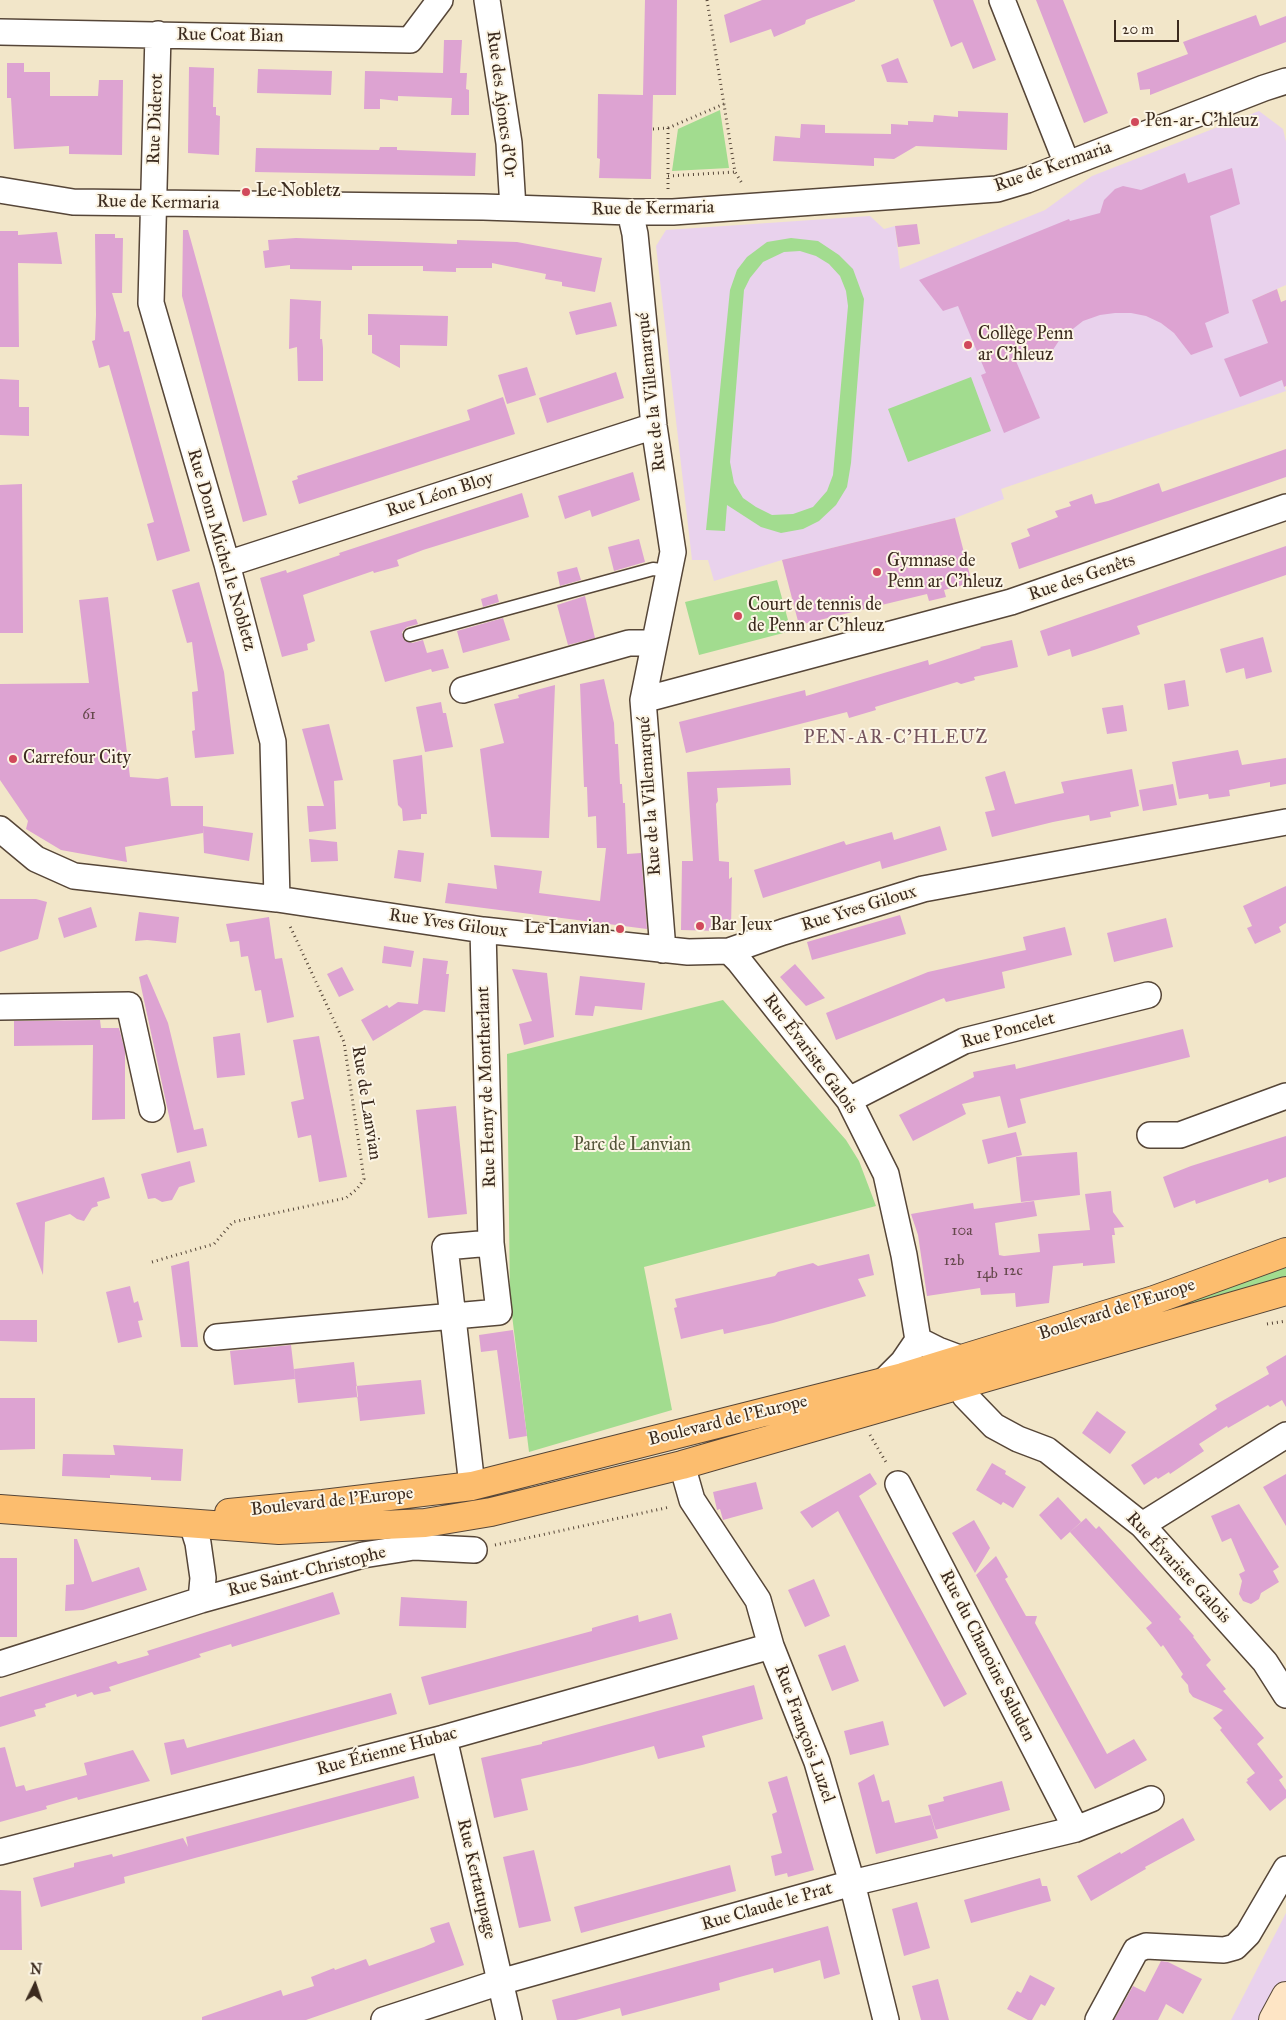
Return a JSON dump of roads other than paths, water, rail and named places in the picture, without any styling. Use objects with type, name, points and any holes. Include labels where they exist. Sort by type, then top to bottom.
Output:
[{"type":"main road","name":"Boulevard de l'Europe","points":[[155,1521],[323,1504],[472,1486],[883,1382],[966,1383],[1154,1300],[1286,1252]]},
{"type":"main road","name":"Boulevard de l'Europe","points":[[0,1509],[279,1530],[425,1522],[491,1512],[682,1465],[1286,1291]]},
{"type":"main road","points":[[1273,2020],[1286,1996]]},
{"type":"street","name":"Rue Coat Bian","points":[[0,32],[410,40],[440,0]]},
{"type":"street","name":"Rue des Ajoncs d'Or","points":[[487,0],[509,143],[513,208]]},
{"type":"street","points":[[1002,0],[1067,164]]},
{"type":"street","name":"Rue Diderot","points":[[153,204],[158,34]]},
{"type":"street","name":"Rue de Kermaria","points":[[0,190],[72,202],[673,212],[997,189],[1264,88],[1286,82]]},
{"type":"street","name":"Rue Dom Michel le Nobletz","points":[[153,204],[151,302],[226,564],[273,742],[278,899]]},
{"type":"street","name":"Rue de la Villemarqué","points":[[630,212],[635,234],[654,426],[673,552],[643,700],[663,950]]},
{"type":"street","name":"Rue Léon Bloy","points":[[226,564],[654,426]]},
{"type":"street","name":"Rue des Genêts","points":[[643,700],[1011,602],[1286,507]]},
{"type":"street","points":[[463,690],[629,643],[654,643]]},
{"type":"street","name":"Rue Yves Giloux","points":[[0,829],[36,859],[74,876],[278,899],[483,930],[663,950],[730,951],[782,932],[923,889],[1286,822]]},
{"type":"street","points":[[0,855],[36,859]]},
{"type":"street","name":"Rue Henry de Montherlant","points":[[217,1337],[499,1312],[491,1243],[483,930]]},
{"type":"street","name":"Rue Évariste Galois","points":[[730,951],[849,1100],[886,1174],[904,1255],[918,1340],[938,1350],[966,1383],[994,1426],[1018,1439],[1047,1450],[1142,1525],[1265,1662],[1286,1695]]},
{"type":"street","name":"Rue Poncelet","points":[[849,1100],[964,1041],[1148,995]]},
{"type":"street","points":[[0,1006],[129,1005],[152,1109]]},
{"type":"street","points":[[1150,1134],[1180,1135],[1286,1096]]},
{"type":"street","points":[[472,1486],[445,1247],[491,1243]]},
{"type":"street","points":[[883,1382],[903,1362],[918,1340]]},
{"type":"street","points":[[1142,1525],[1286,1435]]},
{"type":"street","name":"Rue François Luzel","points":[[682,1465],[692,1500],[758,1600],[772,1646],[817,1762],[852,1883],[886,2020]]},
{"type":"street","name":"Rue du Chanoine Saluden","points":[[898,1484],[1076,1829]]},
{"type":"street","name":"Rue Saint-Christophe","points":[[192,1524],[198,1543],[204,1578],[201,1600]]},
{"type":"street","name":"Rue Saint-Christophe","points":[[0,1664],[201,1600],[363,1554],[414,1547],[474,1550]]},
{"type":"street","name":"Rue Étienne Hubac","points":[[0,1852],[444,1738],[772,1646]]},
{"type":"street","name":"Rue Kertatupage","points":[[444,1738],[509,2020]]},
{"type":"street","name":"Rue Claude le Prat","points":[[384,2020],[500,1982],[852,1883],[1076,1829],[1151,1799]]},
{"type":"street","points":[[1098,2020],[1136,1950],[1146,1946],[1224,1950],[1235,1947],[1248,1934],[1286,1869]]},
{"type":"lane","points":[[410,635],[653,569],[669,571]]},
{"type":"place","name":"Pen-ar-C'hleuz","points":[[1135,122]]},
{"type":"place","name":"Le Nobletz","points":[[246,192]]},
{"type":"place","name":"Collège Penn ar C'hleuz","points":[[968,345]]},
{"type":"place","name":"Gymnase de Penn ar C'hleuz","points":[[877,572]]},
{"type":"place","name":"Court de tennis de de Penn ar C'hleuz","points":[[738,616]]},
{"type":"place","name":"Carrefour City","points":[[13,759]]},
{"type":"place","name":"Bar Jeux","points":[[700,926]]},
{"type":"place","name":"Le Lanvian","points":[[620,929]]},
{"type":"district","name":"PEN-AR-C'HLEUZ","points":[[896,738]]},
{"type":"park label","name":"Parc de Lanvian","points":[[632,1146]]}]
